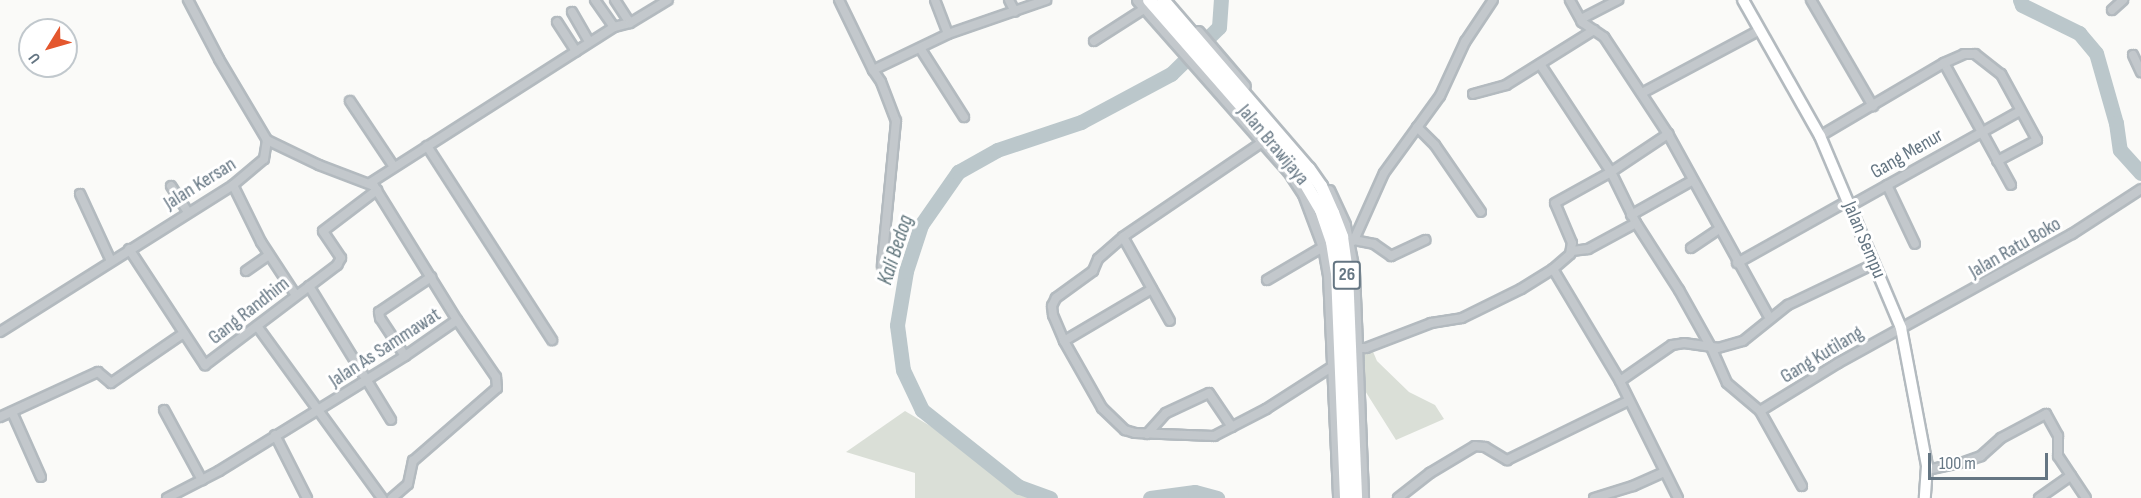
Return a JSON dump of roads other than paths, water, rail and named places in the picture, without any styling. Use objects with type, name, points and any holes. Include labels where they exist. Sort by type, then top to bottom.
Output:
[{"type":"highway","name":"Jalan Brawijaya","points":[[1163,0],[1189,40],[1322,186],[1342,237],[1347,272],[1356,498]]},
{"type":"highway","points":[[1172,0],[1189,40]]},
{"type":"highway","name":"Jalan Brawijaya","points":[[1146,4],[1189,40]]},
{"type":"highway","name":"Jalan Brawijaya","points":[[1233,90],[1265,141],[1311,190],[1332,242],[1337,273],[1346,498]]},
{"type":"main road","name":"Jalan Sempu","points":[[1743,0],[1820,136],[1902,328],[1927,470],[1925,498]]},
{"type":"street","points":[[188,0],[219,59],[267,140],[267,154],[280,148]]},
{"type":"street","points":[[595,0],[614,27]]},
{"type":"street","points":[[615,0],[630,23]]},
{"type":"street","points":[[370,183],[574,48],[614,27],[630,23],[668,0]]},
{"type":"street","points":[[839,0],[888,96],[896,127],[882,265]]},
{"type":"street","points":[[935,0],[948,34]]},
{"type":"street","points":[[1009,0],[1014,12]]},
{"type":"street","points":[[873,70],[948,34],[1046,0]]},
{"type":"street","points":[[1137,0],[1146,4]]},
{"type":"street","points":[[1352,242],[1384,173],[1440,96],[1465,42],[1493,0]]},
{"type":"street","points":[[1570,0],[1581,20],[1604,38],[1668,134],[1737,263],[1770,319]]},
{"type":"street","points":[[1581,20],[1618,0]]},
{"type":"street","points":[[1811,0],[1873,106]]},
{"type":"street","points":[[2112,10],[2123,0]]},
{"type":"street","points":[[1094,41],[1146,4]]},
{"type":"street","points":[[572,12],[588,40]]},
{"type":"street","points":[[557,22],[574,48]]},
{"type":"street","points":[[1473,94],[1506,85],[1594,30]]},
{"type":"street","points":[[1642,93],[1760,30]]},
{"type":"street","points":[[1189,40],[1233,90],[1323,179],[1352,242],[1363,498]]},
{"type":"street","points":[[920,48],[964,117]]},
{"type":"street","points":[[1820,136],[1944,63],[1964,54],[1975,54],[2001,74],[2037,140],[1997,161]]},
{"type":"street","points":[[2133,54],[2141,72]]},
{"type":"street","points":[[1944,63],[2011,185]]},
{"type":"street","points":[[1540,64],[1611,172],[1631,215],[1657,252],[1711,347],[1727,383],[1760,411],[1802,486]]},
{"type":"street","points":[[350,101],[394,167]]},
{"type":"street","name":"Gang Menur","points":[[1737,263],[1887,185],[2020,111]]},
{"type":"street","points":[[1417,127],[1435,145],[1481,212]]},
{"type":"street","points":[[1572,251],[1572,243],[1555,203],[1611,172],[1668,134]]},
{"type":"street","name":"Jalan As Sammawat","points":[[167,498],[202,480],[367,380],[457,320],[377,190],[370,183],[330,170],[267,140]]},
{"type":"street","points":[[1333,366],[1233,427],[1214,436],[1147,434],[1125,430],[1102,408],[1064,341],[1053,315],[1053,303],[1093,271],[1098,259],[1123,237],[1265,141],[1303,194],[1323,247],[1328,275],[1333,366],[1338,498]]},
{"type":"street","points":[[427,146],[552,340]]},
{"type":"street","name":"Jalan Kersan","points":[[0,332],[233,185],[257,167],[267,154]]},
{"type":"street","points":[[1631,215],[1693,180]]},
{"type":"street","points":[[233,185],[269,255],[295,294]]},
{"type":"street","points":[[1887,185],[1915,244]]},
{"type":"street","points":[[171,186],[187,212]]},
{"type":"street","name":"Jalan Ratu Boko","points":[[1902,328],[2072,234],[2141,189]]},
{"type":"street","name":"Gang Randhim","points":[[129,249],[205,365],[257,327],[341,258],[323,231],[377,190]]},
{"type":"street","points":[[80,194],[111,261]]},
{"type":"street","points":[[1358,348],[1366,348],[1431,323],[1462,318],[1521,289],[1552,269],[1572,251],[1588,249],[1636,223]]},
{"type":"street","points":[[1691,248],[1719,229]]},
{"type":"street","points":[[1123,237],[1170,321]]},
{"type":"street","points":[[1352,242],[1374,243],[1391,256],[1425,240]]},
{"type":"street","points":[[1267,280],[1323,247]]},
{"type":"street","points":[[246,271],[269,255]]},
{"type":"street","points":[[1620,381],[1672,345],[1691,343],[1711,347],[1731,346],[1743,341],[1788,305],[1874,264]]},
{"type":"street","points":[[1552,269],[1620,381],[1677,498]]},
{"type":"street","points":[[405,356],[380,318],[379,312],[432,277]]},
{"type":"street","points":[[309,286],[391,420]]},
{"type":"street","points":[[1064,341],[1152,289]]},
{"type":"street","points":[[392,498],[408,484],[413,461],[497,388],[496,377],[457,320]]},
{"type":"street","points":[[257,327],[382,498]]},
{"type":"street","name":"Gang Kutilang","points":[[1760,411],[1902,328]]},
{"type":"street","points":[[0,417],[98,372],[111,383],[184,333]]},
{"type":"street","points":[[1147,434],[1166,413],[1209,393],[1233,427]]},
{"type":"street","points":[[1398,498],[1430,473],[1475,446],[1485,447],[1507,460],[1628,400]]},
{"type":"street","points":[[164,411],[202,480]]},
{"type":"street","points":[[12,412],[40,476]]},
{"type":"street","points":[[1927,470],[1981,456],[2001,438],[2046,414],[2058,436],[2058,456],[2086,498]]},
{"type":"street","points":[[275,435],[307,498]]},
{"type":"street","points":[[1594,498],[1633,486],[1664,472]]},
{"type":"street","points":[[2038,498],[2071,476]]},
{"type":"street","points":[[1409,491],[1415,498]]},
{"type":"waterway","name":"Kali Bedog","points":[[1050,498],[1019,487],[922,410],[903,370],[897,325],[906,271],[921,225],[958,172],[997,150],[1081,122],[1171,74],[1219,27],[1221,0]]},
{"type":"waterway","points":[[2020,0],[2022,5],[2079,33],[2096,53],[2116,123],[2120,150],[2141,173]]},
{"type":"waterway","name":"Kali Bedog","points":[[1150,498],[1195,492],[1217,498]]}]
